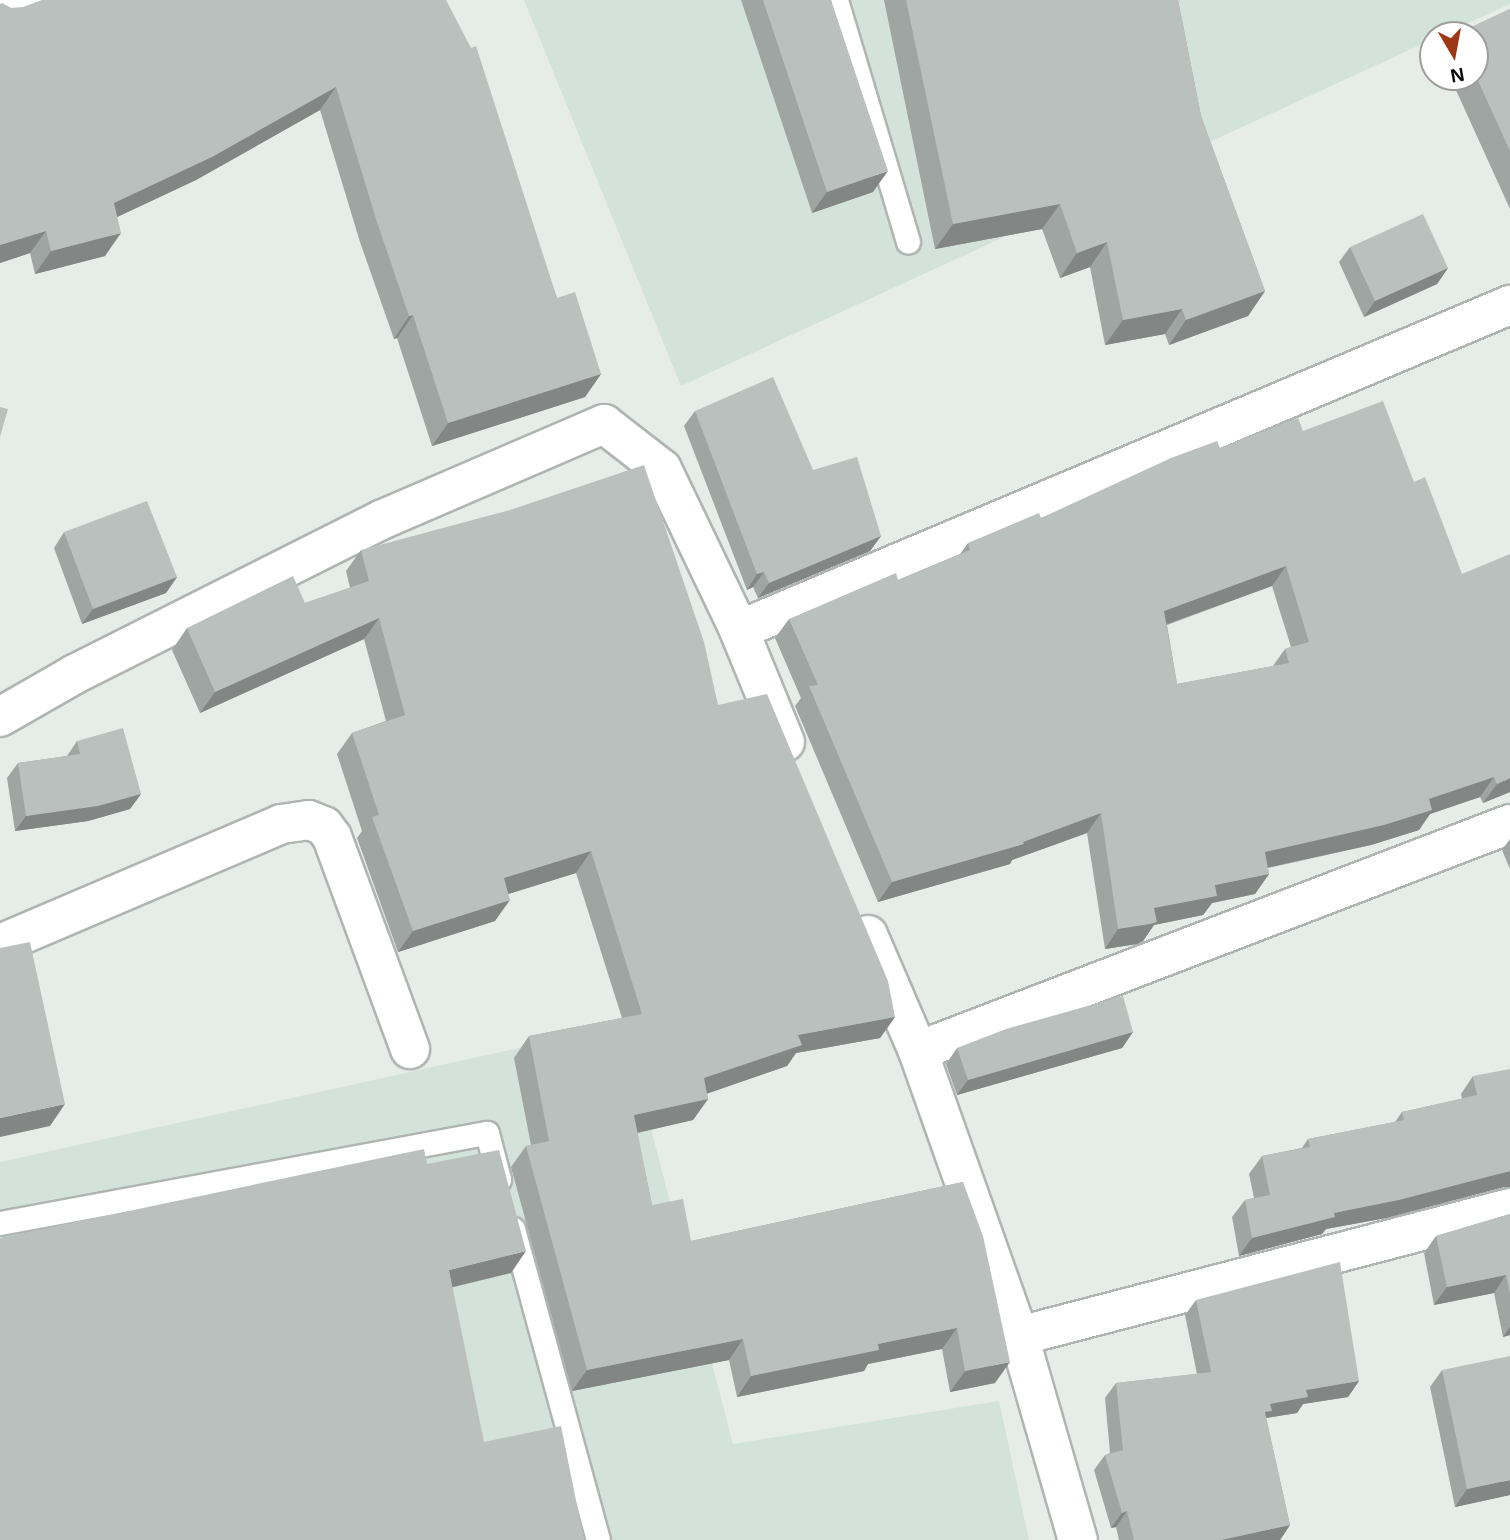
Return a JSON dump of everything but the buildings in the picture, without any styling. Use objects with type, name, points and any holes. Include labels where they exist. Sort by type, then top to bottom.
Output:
[{"type":"street","points":[[0,9],[25,0]]},
{"type":"street","points":[[739,630],[1510,305]]},
{"type":"street","points":[[0,717],[75,674],[381,520],[604,424],[662,469],[739,630],[796,768]]},
{"type":"street","points":[[0,944],[281,824],[309,820],[324,826],[332,837],[410,1049]]},
{"type":"street","points":[[918,1051],[1510,824]]},
{"type":"street","points":[[855,904],[918,1051],[1020,1336],[1079,1540]]},
{"type":"street","points":[[1020,1336],[1510,1208]]},
{"type":"lane","points":[[836,0],[908,240]]},
{"type":"lane","points":[[0,1223],[487,1133],[598,1540]]},
{"type":"shaded area","points":[[524,0],[1510,0],[1510,4],[1473,21],[1419,21],[1419,45],[681,386]]},
{"type":"shaded area","points":[[624,1025],[733,1444],[999,1401],[1029,1540],[0,1540],[0,1162]]}]
